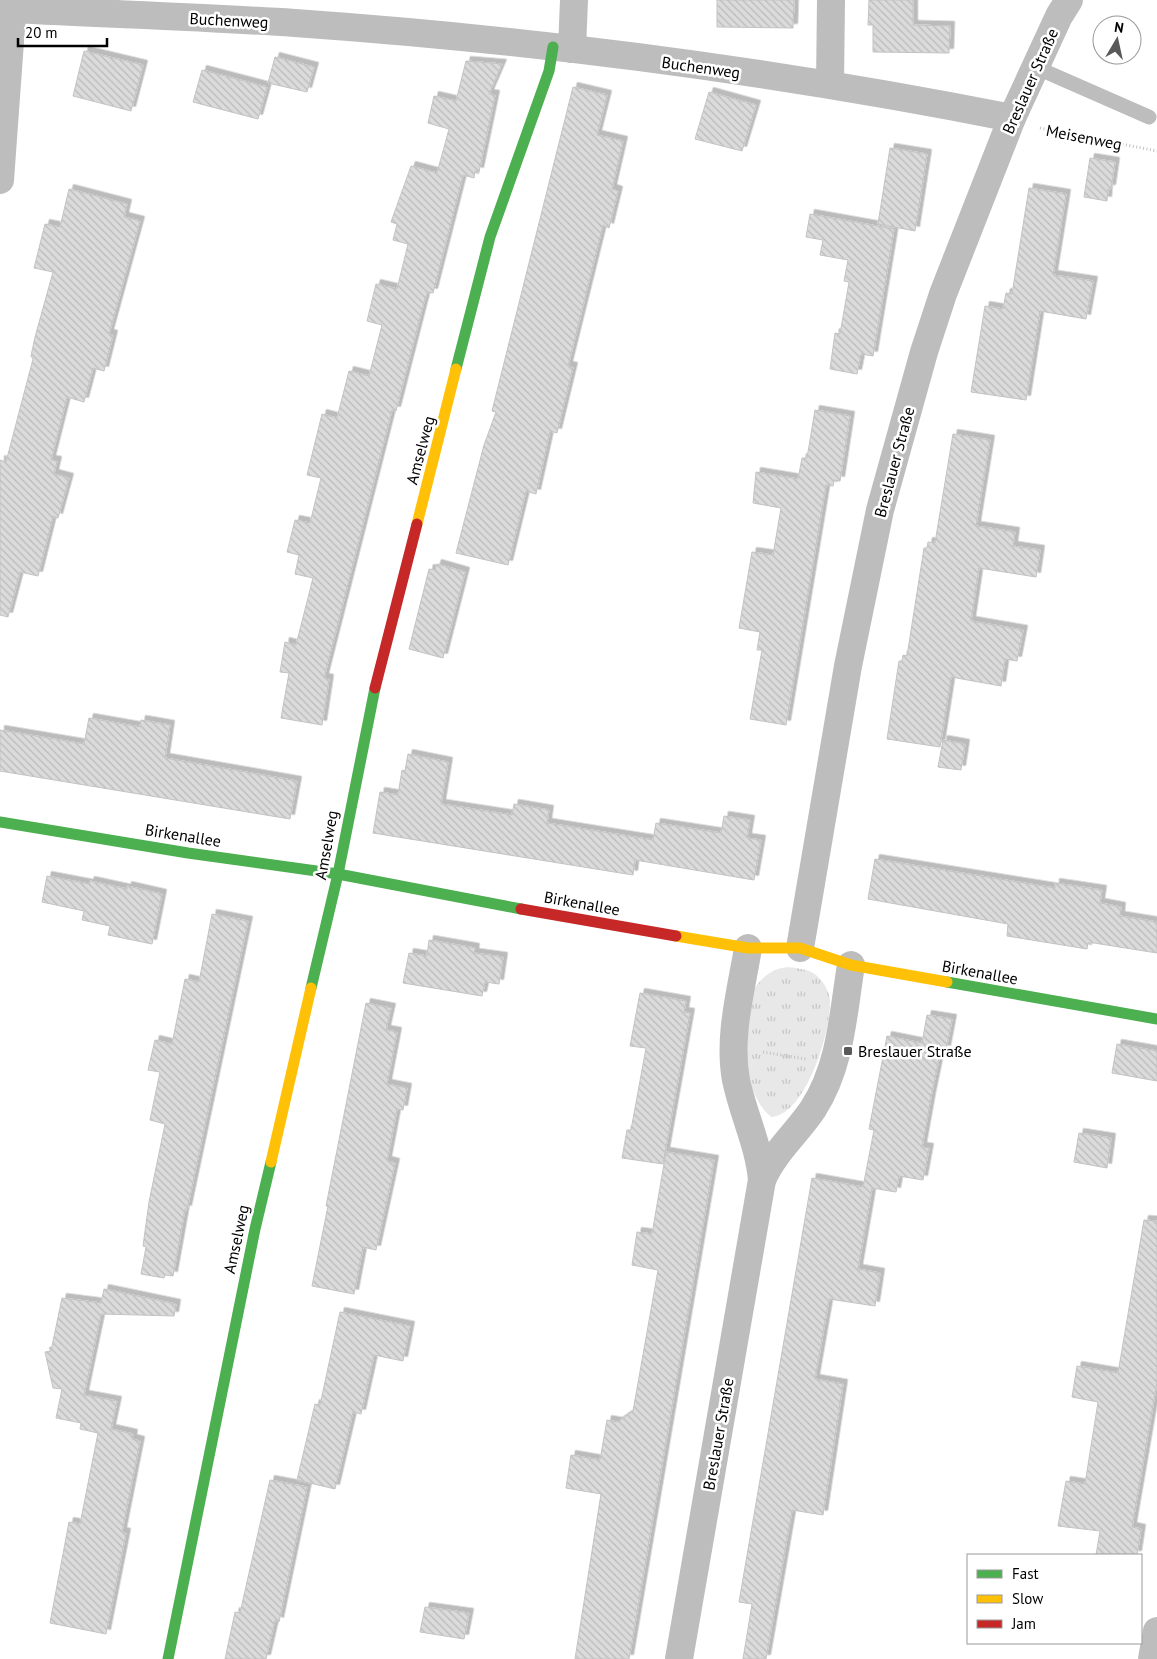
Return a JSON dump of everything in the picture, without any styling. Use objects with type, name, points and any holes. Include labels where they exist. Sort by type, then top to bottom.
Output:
[{"type":"street","points":[[563,48],[574,0]]},
{"type":"street","points":[[830,84],[831,0]]},
{"type":"street","name":"Breslauer Straße","points":[[800,948],[848,666],[880,510],[943,294],[1012,118],[1069,0]]},
{"type":"street","points":[[0,180],[12,5]]},
{"type":"street","name":"Buchenweg","points":[[12,5],[295,12],[830,84],[1012,118]]},
{"type":"street","name":"Amselweg","points":[[168,1659],[255,1229],[338,874],[367,718],[490,237],[549,71],[563,48]]},
{"type":"street","name":"Birkenallee","points":[[0,822],[188,853],[338,874],[748,948],[800,948],[851,965],[1157,1019]]},
{"type":"street","name":"Breslauer Straße","points":[[679,1659],[762,1180],[758,1151],[736,1081],[732,1047],[748,948]]},
{"type":"street","name":"Breslauer Straße","points":[[762,1180],[775,1156],[814,1108],[835,1064],[851,965]]},
{"type":"street","points":[[1152,1659],[1157,1630]]},
{"type":"lane","points":[[1036,67],[1149,117]]},
{"type":"path","name":"Meisenweg","points":[[1012,118],[1046,130],[1157,151]]},
{"type":"path","points":[[732,1047],[835,1064]]},
{"type":"green space","points":[[787,967],[810,971],[822,981],[829,995],[829,1015],[821,1050],[806,1087],[796,1102],[784,1112],[772,1117],[756,1098],[752,1089],[745,1055],[753,991],[767,975]]},
{"type":"building","points":[[717,0],[794,0],[793,28],[717,27]]},
{"type":"building","points":[[869,0],[913,0],[913,25],[950,26],[949,53],[873,52],[873,25],[868,25]]},
{"type":"building","points":[[84,51],[143,65],[131,111],[73,96]]},
{"type":"building","points":[[275,57],[314,67],[307,92],[268,83]]},
{"type":"building","points":[[466,61],[502,64],[489,94],[495,95],[479,172],[475,171],[474,178],[463,175],[433,293],[428,292],[425,298],[396,411],[392,410],[324,678],[329,679],[322,725],[281,718],[289,673],[280,672],[285,642],[296,645],[313,578],[295,574],[299,555],[287,552],[295,520],[310,523],[321,478],[307,475],[322,414],[337,418],[349,371],[369,376],[382,325],[367,321],[376,284],[397,289],[408,244],[393,240],[397,224],[391,222],[411,166],[437,173],[449,129],[428,123],[434,96],[456,101]]},
{"type":"building","points":[[202,70],[267,87],[258,119],[193,102]]},
{"type":"building","points":[[573,87],[607,95],[597,135],[623,141],[612,189],[618,191],[609,228],[603,225],[568,366],[573,367],[557,433],[550,431],[536,494],[526,491],[508,565],[456,553],[484,445],[496,412],[492,411]]},
{"type":"building","points":[[709,92],[756,105],[742,151],[695,139]]},
{"type":"building","points":[[890,148],[927,154],[915,231],[878,224]]},
{"type":"building","points":[[1090,158],[1115,162],[1111,189],[1108,189],[1107,201],[1084,197]]},
{"type":"building","points":[[1029,188],[1066,194],[1053,275],[1093,281],[1086,319],[1040,311],[1026,400],[971,392],[985,306],[1003,309],[1006,293],[1012,294]]},
{"type":"building","points":[[69,189],[127,204],[124,217],[140,221],[109,334],[113,335],[104,371],[93,368],[84,402],[67,397],[51,460],[57,461],[54,474],[69,478],[58,518],[53,516],[38,576],[20,572],[8,617],[0,615],[0,460],[6,462],[33,359],[31,356],[35,337],[53,272],[34,268],[45,224],[60,227]]},
{"type":"building","points":[[810,214],[894,229],[873,356],[861,354],[857,374],[830,369],[835,333],[840,334],[849,282],[844,281],[848,260],[820,255],[823,240],[806,237]]},
{"type":"building","points":[[815,410],[850,416],[840,481],[834,480],[833,486],[826,485],[786,725],[750,719],[762,650],[757,650],[760,632],[739,628],[752,552],[773,555],[781,508],[753,503],[756,472],[798,479],[802,458],[807,458]]},
{"type":"building","points":[[953,434],[990,440],[976,526],[1015,532],[1013,546],[1040,550],[1036,577],[979,568],[971,621],[1023,630],[1017,661],[1005,659],[1001,686],[951,677],[940,747],[887,739],[899,661],[902,661],[903,655],[907,656],[924,548],[927,548],[928,542],[935,543]]},
{"type":"building","points":[[437,564],[465,572],[443,658],[409,649],[429,569],[435,570]]},
{"type":"building","points":[[89,718],[140,727],[141,720],[170,725],[165,758],[297,781],[290,819],[0,771],[0,730],[84,744]]},
{"type":"building","points":[[943,740],[965,744],[961,770],[938,767]]},
{"type":"building","points":[[408,754],[448,762],[441,804],[512,815],[514,804],[549,810],[547,823],[653,840],[656,823],[721,833],[724,816],[750,820],[747,838],[761,840],[754,880],[635,860],[633,875],[373,833],[380,792],[398,795],[402,770],[405,771]]},
{"type":"building","points":[[875,859],[1055,888],[1055,883],[1102,890],[1100,903],[1121,907],[1120,916],[1157,922],[1157,953],[1094,943],[1088,943],[1087,949],[1007,936],[1008,924],[868,899]]},
{"type":"building","points":[[47,876],[89,884],[90,881],[127,889],[127,886],[162,894],[152,944],[108,935],[110,926],[82,920],[84,911],[42,902]]},
{"type":"building","points":[[212,914],[248,921],[187,1210],[185,1209],[173,1276],[165,1275],[164,1278],[141,1274],[146,1247],[143,1246],[149,1202],[165,1124],[150,1120],[160,1072],[148,1070],[155,1040],[172,1044],[185,979],[199,982]]},
{"type":"building","points":[[429,940],[475,948],[474,953],[503,957],[499,984],[485,982],[482,996],[403,983],[409,953],[427,956]]},
{"type":"building","points":[[640,993],[686,1001],[684,1012],[690,1013],[663,1164],[622,1158],[627,1130],[631,1130],[646,1048],[630,1046]]},
{"type":"building","points":[[366,1003],[391,1008],[386,1030],[397,1032],[387,1084],[407,1088],[403,1110],[397,1109],[387,1161],[395,1163],[376,1250],[363,1247],[354,1294],[312,1286]]},
{"type":"building","points":[[927,1015],[952,1019],[946,1050],[941,1049],[931,1097],[922,1147],[929,1148],[923,1180],[899,1176],[896,1192],[872,1188],[858,1269],[880,1273],[875,1306],[829,1299],[815,1379],[843,1384],[823,1515],[792,1510],[766,1659],[743,1659],[752,1604],[739,1602],[812,1178],[863,1187],[874,1130],[869,1129],[887,1036],[922,1043]]},
{"type":"building","points":[[1117,1044],[1157,1051],[1157,1081],[1112,1073]]},
{"type":"building","points":[[1079,1133],[1111,1138],[1107,1168],[1074,1162]]},
{"type":"building","points":[[666,1152],[714,1160],[629,1659],[575,1659],[601,1494],[566,1488],[571,1455],[600,1460],[607,1420],[618,1422],[633,1411],[658,1270],[632,1265],[637,1232],[652,1234]]},
{"type":"building","points":[[1144,1220],[1157,1221],[1157,1382],[1132,1527],[1141,1529],[1137,1554],[1096,1554],[1100,1531],[1058,1526],[1066,1481],[1085,1484],[1098,1402],[1072,1397],[1077,1366],[1118,1373]]},
{"type":"building","points":[[104,1289],[176,1304],[174,1316],[101,1314],[84,1395],[117,1401],[111,1429],[133,1434],[132,1439],[140,1441],[122,1532],[126,1533],[106,1634],[50,1623],[69,1522],[80,1524],[98,1433],[80,1429],[81,1423],[56,1418],[62,1389],[53,1388],[45,1352],[51,1351],[62,1298],[101,1303]]},
{"type":"building","points":[[340,1312],[410,1326],[403,1361],[374,1355],[361,1414],[353,1412],[335,1489],[297,1480],[315,1404],[320,1405]]},
{"type":"building","points":[[270,1480],[307,1487],[279,1622],[275,1620],[266,1659],[225,1659],[235,1612],[240,1613]]},
{"type":"building","points":[[425,1607],[469,1613],[464,1639],[420,1632]]},
{"type":"traffic: fast","points":[[456,369],[490,237],[549,71],[553,47]]},
{"type":"traffic: fast","points":[[311,988],[338,874],[375,688]]},
{"type":"traffic: fast","points":[[0,822],[188,853],[338,874],[521,909]]},
{"type":"traffic: fast","points":[[947,982],[1157,1019]]},
{"type":"traffic: fast","points":[[168,1659],[255,1229],[271,1162]]},
{"type":"traffic: slow","points":[[417,524],[456,369]]},
{"type":"traffic: slow","points":[[676,936],[748,948],[800,948],[851,965],[947,982]]},
{"type":"traffic: slow","points":[[271,1162],[311,988]]},
{"type":"traffic: jam","points":[[375,688],[417,524]]},
{"type":"traffic: jam","points":[[521,909],[676,936]]},
{"type":"place","name":"Breslauer Straße","points":[[848,1051]]}]
